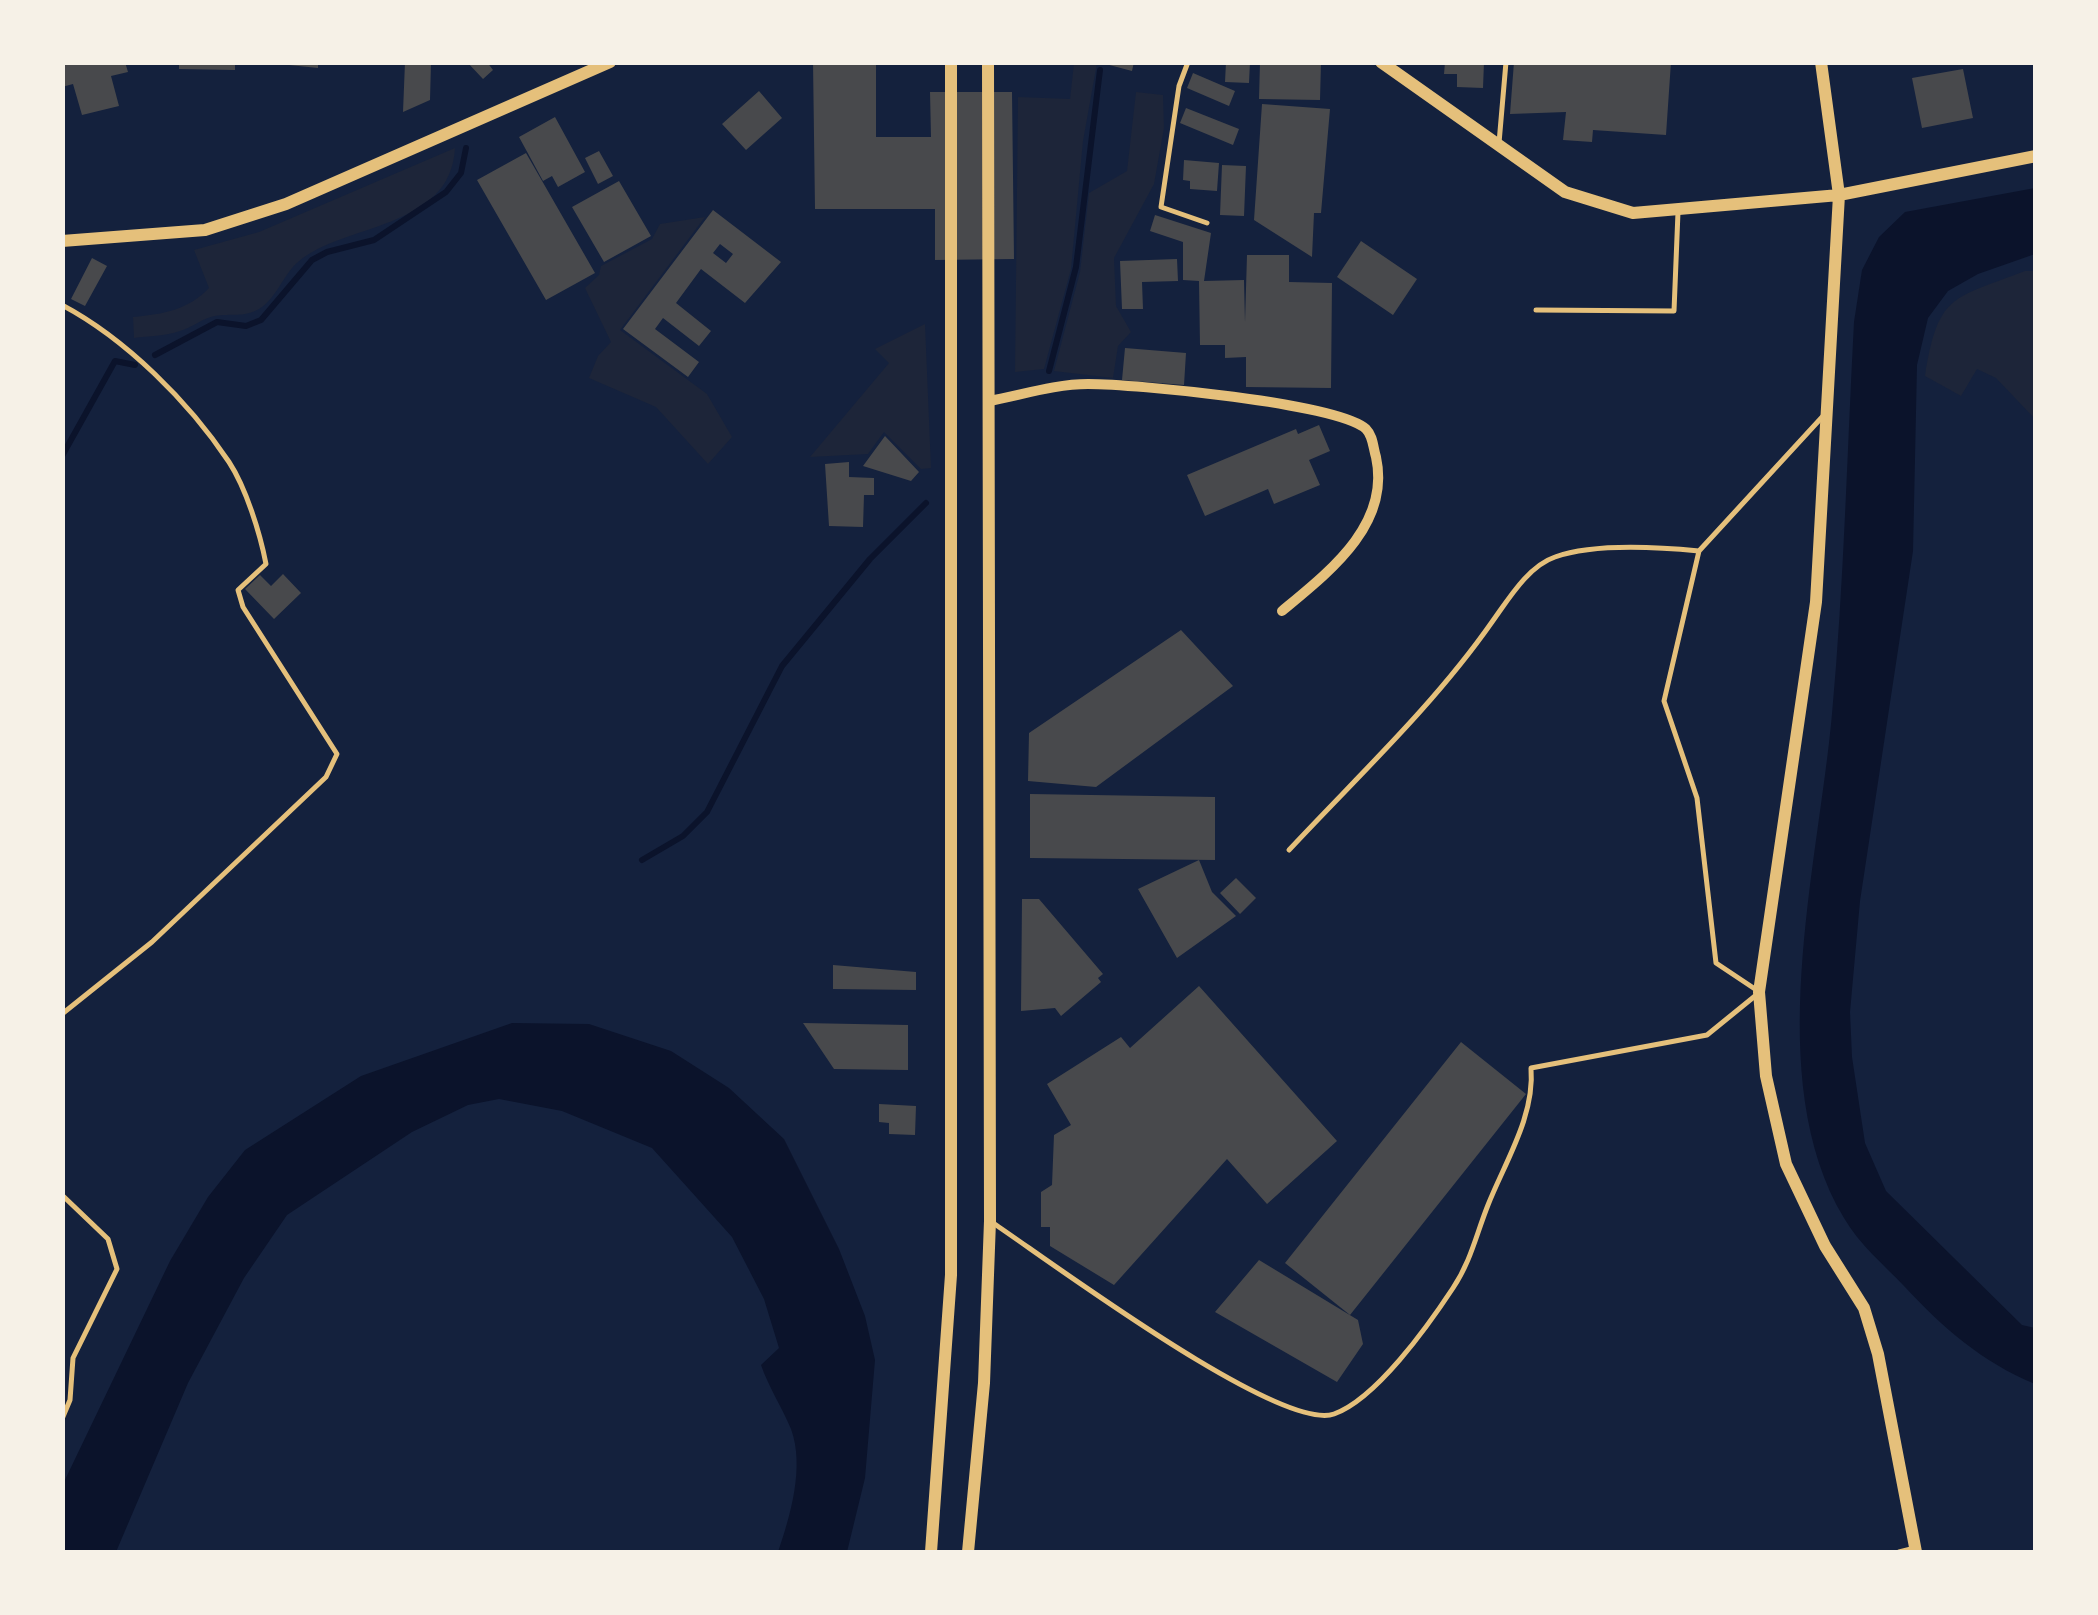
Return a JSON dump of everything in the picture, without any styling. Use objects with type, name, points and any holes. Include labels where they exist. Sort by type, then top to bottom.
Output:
[{"type":"street","points":[[62,240],[116,240],[205,230],[270,209],[610,62]]},
{"type":"street","points":[[931,1552],[946,1369],[952,1156],[951,62]]},
{"type":"street","points":[[968,1552],[984,1383],[990,1221],[988,62]]},
{"type":"street","points":[[1382,62],[1565,192],[1593,204],[1633,213],[1839,195],[2036,156]]},
{"type":"street","points":[[1821,62],[1839,195],[1816,602],[1759,992],[1766,1076],[1786,1164],[1825,1246],[1864,1308],[1878,1354],[1915,1550]]},
{"type":"street","points":[[989,401],[1086,384],[1312,407],[1353,420],[1370,433],[1380,475],[1377,506],[1337,564],[1282,611]]},
{"type":"lane","points":[[1188,62],[1179,86],[1161,207],[1207,223]]},
{"type":"lane","points":[[1499,146],[1506,62]]},
{"type":"lane","points":[[1536,310],[1674,310],[1678,212]]},
{"type":"lane","points":[[62,305],[96,323],[173,394],[231,464],[266,564],[238,590],[244,608],[337,754],[326,777],[152,942],[62,1014]]},
{"type":"lane","points":[[990,1221],[1228,1380],[1290,1409],[1320,1417],[1335,1414],[1359,1400],[1430,1323],[1472,1260],[1487,1208],[1517,1140],[1533,1085],[1532,1068],[1708,1035],[1759,992],[1716,963],[1697,798],[1664,701],[1699,551],[1827,412]]},
{"type":"lane","points":[[1289,850],[1461,666],[1530,573],[1553,557],[1647,546],[1699,551]]},
{"type":"lane","points":[[62,1196],[108,1239],[117,1269],[73,1358],[70,1400],[62,1419]]},
{"type":"lane","points":[[1899,1552],[1915,1550]]},
{"type":"shaded area","points":[[1074,63],[1097,63],[1083,141],[1071,269],[1044,369],[1015,372],[1018,97],[1070,99]]},
{"type":"shaded area","points":[[1136,92],[1163,95],[1164,128],[1154,184],[1114,258],[1116,306],[1131,332],[1118,346],[1113,378],[1054,371],[1080,272],[1089,193],[1127,171]]},
{"type":"shaded area","points":[[455,148],[449,175],[435,195],[392,221],[318,249],[293,267],[259,309],[211,317],[174,333],[134,338],[133,317],[175,310],[209,288],[194,250],[259,232]]},
{"type":"shaded area","points":[[2035,188],[2035,254],[1978,274],[1948,291],[1928,318],[1917,365],[1913,551],[1860,901],[1850,1012],[1852,1057],[1865,1143],[1886,1191],[2022,1325],[2035,1328],[2035,1384],[1998,1365],[1949,1330],[1850,1228],[1819,1163],[1805,1102],[1800,1038],[1808,904],[1836,665],[1854,322],[1862,270],[1879,237],[1905,212]]},
{"type":"shaded area","points":[[705,217],[620,330],[707,394],[732,437],[708,464],[656,407],[589,378],[598,356],[611,342],[585,288],[599,275],[601,266],[652,239],[660,224]]},
{"type":"shaded area","points":[[2025,271],[2035,271],[2035,419],[1996,378],[1977,369],[1961,396],[1925,376],[1936,329],[1952,303]]},
{"type":"shaded area","points":[[925,324],[931,468],[921,469],[884,432],[868,454],[810,457],[889,363],[875,349]]},
{"type":"shaded area","points":[[512,1023],[589,1024],[671,1051],[729,1088],[784,1139],[839,1249],[865,1316],[875,1360],[865,1478],[847,1552],[778,1552],[794,1492],[795,1444],[761,1365],[779,1348],[764,1299],[732,1237],[652,1148],[562,1111],[499,1099],[468,1105],[412,1132],[287,1215],[244,1278],[188,1383],[116,1552],[63,1552],[63,1484],[170,1261],[208,1197],[245,1150],[361,1076]]},
{"type":"building","points":[[62,62],[125,62],[128,72],[111,76],[119,106],[82,115],[73,84],[62,87]]},
{"type":"building","points":[[179,62],[235,62],[235,70],[179,69]]},
{"type":"building","points":[[318,62],[318,68],[289,65]]},
{"type":"building","points":[[405,62],[431,62],[430,100],[403,112]]},
{"type":"building","points":[[467,62],[487,62],[493,70],[483,79]]},
{"type":"building","points":[[813,62],[876,62],[876,137],[931,137],[930,92],[1012,92],[1014,259],[935,260],[935,209],[815,209]]},
{"type":"building","points":[[1098,62],[1134,62],[1132,71]]},
{"type":"building","points":[[1226,62],[1250,62],[1249,83],[1225,82]]},
{"type":"building","points":[[1260,62],[1321,62],[1320,100],[1259,99]]},
{"type":"building","points":[[1445,62],[1484,62],[1483,88],[1457,87],[1457,74],[1444,74]]},
{"type":"building","points":[[1514,62],[1671,62],[1666,135],[1593,130],[1592,142],[1563,140],[1566,112],[1510,114]]},
{"type":"building","points":[[1963,69],[1973,118],[1922,128],[1912,78]]},
{"type":"building","points":[[1193,73],[1235,91],[1229,106],[1187,88]]},
{"type":"building","points":[[759,91],[782,118],[746,150],[722,124]]},
{"type":"building","points":[[1262,104],[1330,109],[1321,213],[1314,213],[1312,257],[1254,220]]},
{"type":"building","points":[[1186,108],[1239,129],[1233,145],[1180,123]]},
{"type":"building","points":[[555,117],[585,172],[558,187],[552,176],[543,181],[519,137]]},
{"type":"building","points":[[599,151],[613,176],[598,184],[585,158]]},
{"type":"building","points":[[526,153],[595,273],[546,300],[477,180]]},
{"type":"building","points":[[1184,160],[1219,163],[1217,191],[1190,189],[1190,181],[1183,180]]},
{"type":"building","points":[[1222,165],[1246,166],[1244,216],[1220,215]]},
{"type":"building","points":[[619,181],[651,236],[604,262],[572,207]]},
{"type":"building","points":[[713,210],[781,262],[745,303],[701,269],[676,303],[711,331],[699,346],[663,318],[655,329],[699,362],[688,377],[623,329]],"holes":[[[720,244],[733,254],[726,263],[713,253]]]},
{"type":"building","points":[[1155,215],[1211,233],[1204,281],[1244,280],[1245,322],[1247,255],[1289,255],[1289,282],[1332,283],[1331,388],[1246,387],[1246,357],[1225,358],[1225,345],[1200,345],[1199,281],[1183,280],[1183,242],[1150,231]]},
{"type":"building","points":[[1361,241],[1417,279],[1393,315],[1337,277]]},
{"type":"building","points":[[92,258],[107,266],[85,306],[71,299]]},
{"type":"building","points":[[1177,259],[1178,281],[1142,282],[1143,309],[1122,309],[1120,261]]},
{"type":"building","points":[[1125,348],[1186,353],[1184,385],[1122,380]]},
{"type":"building","points":[[1319,425],[1330,451],[1309,460],[1320,485],[1274,504],[1268,489],[1205,516],[1187,475],[1296,429],[1298,434]]},
{"type":"building","points":[[885,436],[919,472],[911,481],[863,466]]},
{"type":"building","points":[[849,462],[849,477],[874,478],[874,495],[864,495],[863,527],[829,526],[825,464]]},
{"type":"building","points":[[283,574],[301,593],[274,619],[245,589],[260,575],[271,586]]},
{"type":"building","points":[[1181,630],[1233,686],[1096,787],[1028,781],[1029,733]]},
{"type":"building","points":[[1030,794],[1215,797],[1215,860],[1030,858]]},
{"type":"building","points":[[1199,860],[1212,892],[1236,916],[1177,958],[1138,889]]},
{"type":"building","points":[[1236,878],[1256,898],[1240,914],[1220,893]]},
{"type":"building","points":[[1022,899],[1039,899],[1103,974],[1098,978],[1101,982],[1061,1016],[1055,1008],[1021,1011]]},
{"type":"building","points":[[833,965],[916,972],[916,990],[833,989]]},
{"type":"building","points":[[1199,986],[1337,1141],[1267,1204],[1227,1159],[1114,1285],[1050,1246],[1050,1227],[1041,1227],[1041,1192],[1052,1185],[1054,1135],[1071,1125],[1047,1084],[1121,1037],[1130,1048]]},
{"type":"building","points":[[803,1023],[908,1025],[908,1070],[834,1069]]},
{"type":"building","points":[[1461,1042],[1526,1094],[1350,1315],[1285,1263]]},
{"type":"building","points":[[879,1104],[916,1106],[915,1135],[889,1134],[889,1123],[879,1122]]},
{"type":"building","points":[[1259,1260],[1358,1320],[1363,1344],[1337,1382],[1215,1312]]},
{"type":"waterway","points":[[1049,371],[1076,267],[1100,70]]},
{"type":"waterway","points":[[155,355],[217,322],[246,326],[261,320],[312,260],[327,252],[374,240],[446,192],[461,173],[466,148]]},
{"type":"waterway","points":[[62,456],[115,361],[135,365]]},
{"type":"waterway","points":[[642,860],[683,836],[707,812],[782,666],[870,559],[926,503]]}]
